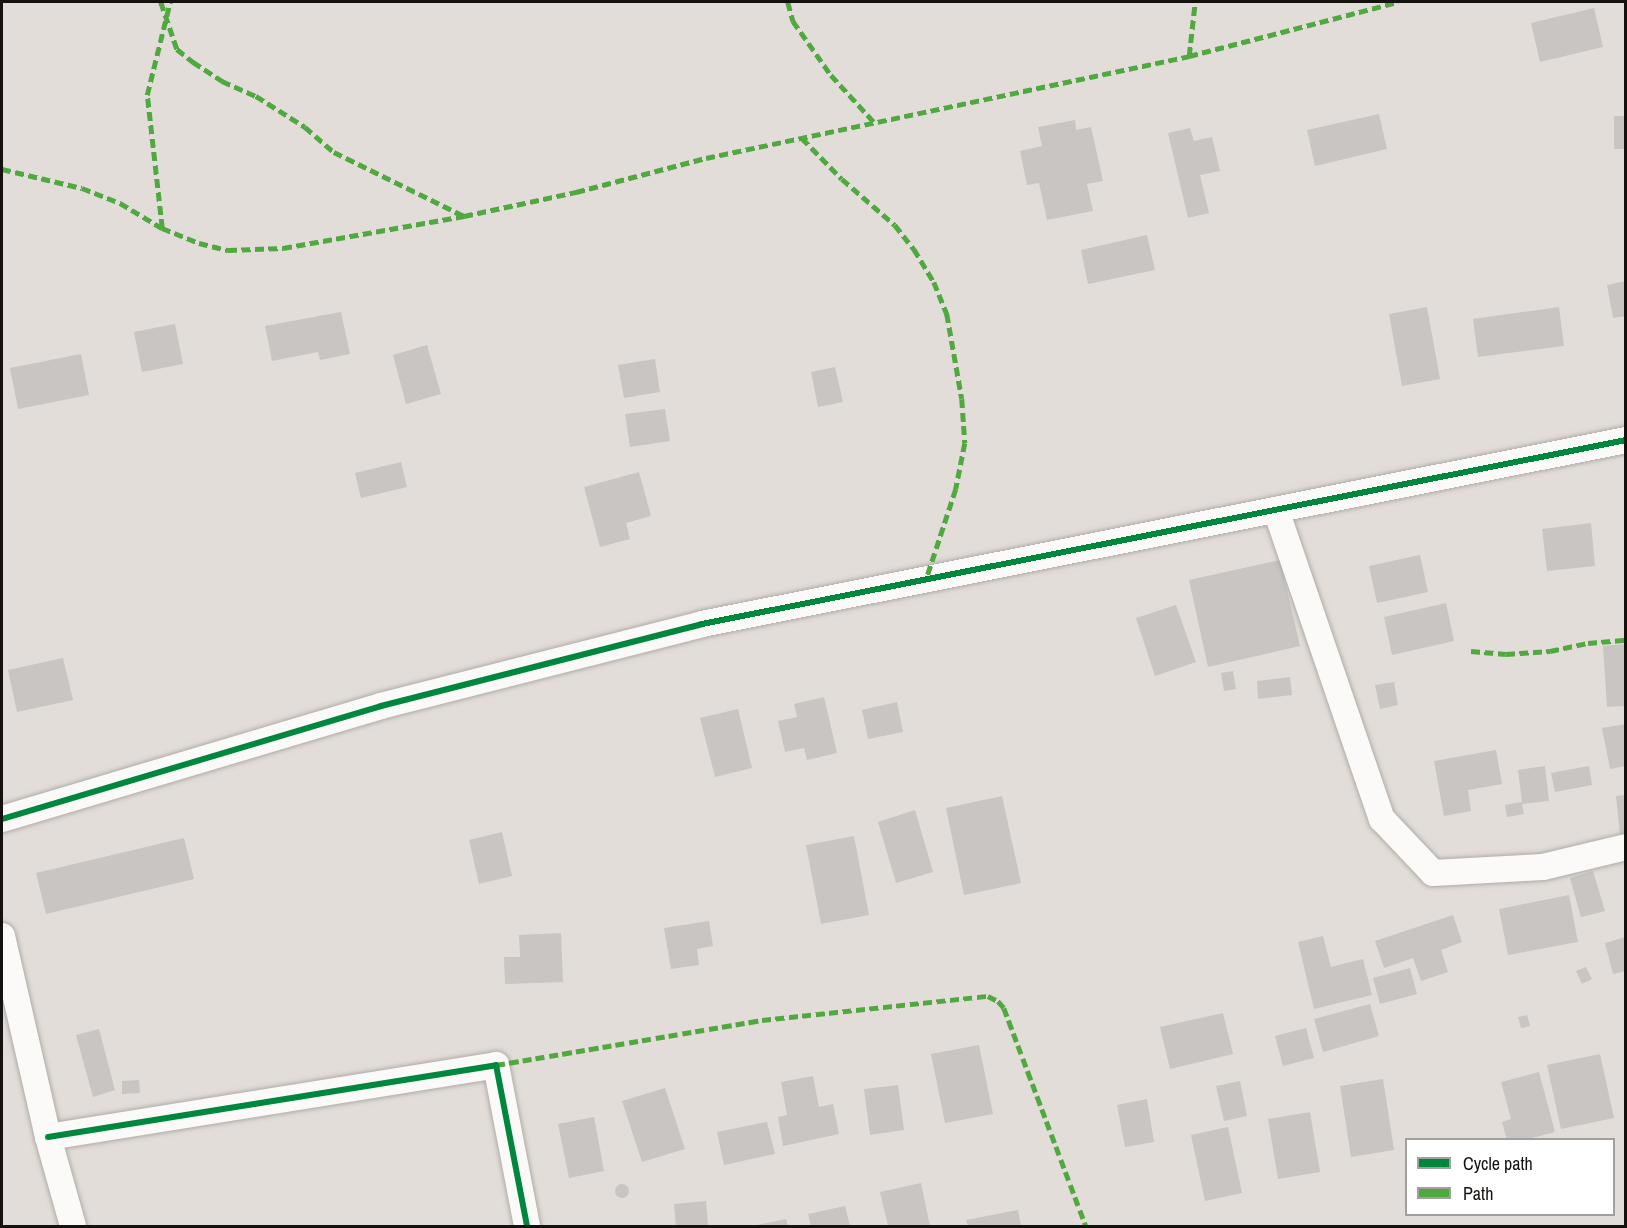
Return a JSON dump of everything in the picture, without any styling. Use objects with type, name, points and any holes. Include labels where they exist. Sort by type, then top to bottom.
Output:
[{"type":"street","points":[[2,819],[381,706],[702,624],[1626,440]]},
{"type":"street","points":[[1276,510],[1382,819],[1433,873],[1543,867],[1626,847]]},
{"type":"street","points":[[2,936],[48,1137],[73,1227]]},
{"type":"street","points":[[48,1137],[496,1065],[527,1227]]},
{"type":"building","points":[[1594,8],[1603,47],[1540,62],[1531,23]]},
{"type":"building","points":[[1379,114],[1387,149],[1315,166],[1307,130]]},
{"type":"building","points":[[1614,116],[1626,116],[1626,149],[1614,149]]},
{"type":"building","points":[[1075,120],[1076,130],[1091,127],[1103,181],[1087,184],[1093,211],[1047,220],[1039,183],[1027,185],[1020,151],[1042,146],[1038,127]]},
{"type":"building","points":[[1190,128],[1194,141],[1212,137],[1220,171],[1200,175],[1209,213],[1188,218],[1168,133]]},
{"type":"building","points":[[1147,235],[1155,270],[1088,284],[1081,250]]},
{"type":"building","points":[[1626,281],[1626,316],[1613,318],[1607,285]]},
{"type":"building","points":[[1427,307],[1440,379],[1402,386],[1389,314]]},
{"type":"building","points":[[1559,307],[1564,346],[1478,357],[1473,319]]},
{"type":"building","points":[[341,312],[350,354],[320,360],[318,352],[272,361],[265,326]]},
{"type":"building","points":[[175,324],[183,364],[142,372],[134,332]]},
{"type":"building","points":[[427,345],[441,394],[406,404],[393,355]]},
{"type":"building","points":[[81,354],[89,395],[18,409],[10,368]]},
{"type":"building","points":[[655,359],[660,392],[624,398],[618,365]]},
{"type":"building","points":[[835,367],[843,402],[818,407],[811,372]]},
{"type":"building","points":[[665,409],[670,441],[630,447],[625,414]]},
{"type":"building","points":[[401,462],[407,487],[361,498],[355,473]]},
{"type":"building","points":[[639,472],[651,516],[626,523],[630,539],[600,547],[584,487]]},
{"type":"building","points":[[1591,523],[1595,566],[1547,571],[1542,529]]},
{"type":"building","points":[[1420,555],[1428,592],[1377,603],[1369,566]]},
{"type":"building","points":[[1280,560],[1300,646],[1208,667],[1189,580]]},
{"type":"building","points":[[1446,603],[1454,641],[1392,655],[1384,617]]},
{"type":"building","points":[[1176,605],[1196,662],[1155,676],[1136,618]]},
{"type":"building","points":[[1626,644],[1626,706],[1607,707],[1603,646]]},
{"type":"building","points":[[63,658],[73,700],[17,712],[8,670]]},
{"type":"building","points":[[1233,671],[1236,689],[1224,691],[1221,673]]},
{"type":"building","points":[[1290,677],[1292,695],[1258,699],[1257,681]]},
{"type":"building","points":[[1394,682],[1398,705],[1380,709],[1375,685]]},
{"type":"building","points":[[824,697],[837,753],[807,760],[804,748],[785,752],[778,721],[797,717],[794,704]]},
{"type":"building","points":[[897,702],[903,732],[868,739],[862,710]]},
{"type":"building","points":[[738,709],[752,768],[715,777],[700,718]]},
{"type":"building","points":[[1626,724],[1626,766],[1610,769],[1602,728]]},
{"type":"building","points":[[1496,750],[1502,784],[1468,790],[1471,811],[1444,816],[1434,761]]},
{"type":"building","points":[[1545,766],[1549,801],[1522,804],[1524,814],[1507,817],[1505,805],[1522,802],[1518,770]]},
{"type":"building","points":[[1589,766],[1592,785],[1555,792],[1551,773]]},
{"type":"building","points":[[1626,795],[1626,835],[1620,835],[1616,796]]},
{"type":"building","points":[[1002,796],[1021,883],[964,895],[946,808]]},
{"type":"building","points":[[915,810],[933,872],[896,883],[878,822]]},
{"type":"building","points":[[502,832],[512,876],[479,884],[469,840]]},
{"type":"building","points":[[854,836],[869,915],[821,924],[806,845]]},
{"type":"building","points":[[184,838],[194,879],[46,914],[36,873]]},
{"type":"building","points":[[1593,871],[1605,911],[1581,917],[1570,878]]},
{"type":"building","points":[[1569,895],[1578,942],[1508,955],[1499,909]]},
{"type":"building","points":[[1453,915],[1462,942],[1441,950],[1448,972],[1421,981],[1413,958],[1384,968],[1375,941]]},
{"type":"building","points":[[709,921],[713,946],[697,949],[699,965],[671,969],[664,928]]},
{"type":"building","points":[[561,933],[563,982],[505,984],[504,957],[520,957],[519,935]]},
{"type":"building","points":[[1323,936],[1331,967],[1363,959],[1372,995],[1314,1009],[1298,942]]},
{"type":"building","points":[[1626,937],[1626,971],[1613,974],[1605,943]]},
{"type":"building","points":[[1586,967],[1592,979],[1582,984],[1576,971]]},
{"type":"building","points":[[1410,968],[1417,994],[1380,1004],[1373,978]]},
{"type":"building","points":[[1370,1004],[1379,1036],[1323,1052],[1314,1019]]},
{"type":"building","points":[[1223,1013],[1233,1054],[1170,1069],[1160,1027]]},
{"type":"building","points":[[1527,1015],[1530,1026],[1521,1028],[1518,1017]]},
{"type":"building","points":[[1306,1028],[1314,1058],[1283,1066],[1275,1036]]},
{"type":"building","points":[[99,1029],[115,1090],[93,1097],[76,1035]]},
{"type":"building","points":[[979,1045],[993,1114],[945,1123],[931,1054]]},
{"type":"building","points":[[1600,1054],[1614,1118],[1561,1129],[1547,1065]]},
{"type":"building","points":[[1539,1072],[1555,1132],[1532,1138],[1506,1138],[1502,1122],[1511,1119],[1501,1082]]},
{"type":"building","points":[[813,1076],[819,1107],[833,1104],[839,1134],[783,1146],[778,1117],[787,1115],[781,1082]]},
{"type":"building","points":[[1383,1079],[1394,1150],[1351,1157],[1340,1086]]},
{"type":"building","points":[[139,1080],[140,1093],[122,1094],[122,1081]]},
{"type":"building","points":[[1240,1081],[1247,1116],[1224,1121],[1216,1086]]},
{"type":"building","points":[[898,1085],[904,1130],[870,1135],[864,1089]]},
{"type":"building","points":[[665,1088],[685,1149],[642,1162],[622,1101]]},
{"type":"building","points":[[1147,1099],[1154,1142],[1125,1147],[1117,1105]]},
{"type":"building","points":[[1310,1112],[1320,1172],[1278,1179],[1268,1119]]},
{"type":"building","points":[[594,1117],[604,1171],[569,1178],[558,1124]]},
{"type":"building","points":[[767,1122],[775,1154],[724,1165],[717,1132]]},
{"type":"building","points":[[1228,1127],[1242,1193],[1205,1201],[1191,1135]]},
{"type":"building","points":[[921,1183],[930,1226],[888,1226],[880,1192]]},
{"type":"building","points":[[622,1184],[627,1186],[629,1191],[627,1196],[622,1198],[617,1196],[615,1191],[617,1186]]},
{"type":"building","points":[[706,1201],[708,1225],[676,1226],[674,1204]]},
{"type":"building","points":[[845,1206],[850,1226],[811,1226],[808,1214]]},
{"type":"building","points":[[1018,1210],[1021,1226],[968,1226],[966,1220]]},
{"type":"building","points":[[786,1219],[788,1226],[757,1226],[757,1225]]},
{"type":"marked path","points":[[161,2],[177,49],[193,62],[222,81],[256,96],[305,127],[334,152],[464,216]]},
{"type":"marked path","points":[[162,228],[147,95],[170,2]]},
{"type":"marked path","points":[[788,2],[793,21],[831,75],[875,123]]},
{"type":"marked path","points":[[1189,56],[1195,2]]},
{"type":"marked path","points":[[2,169],[82,188],[120,203],[162,228],[199,243],[228,250],[283,248],[464,216],[576,192],[706,158],[1189,56],[1398,2]]},
{"type":"marked path","points":[[802,138],[842,179],[895,225],[914,249],[934,282],[947,314],[962,399],[965,443],[956,489],[926,580]]},
{"type":"marked path","points":[[1471,651],[1506,654],[1550,651],[1588,643],[1626,640]]},
{"type":"marked path","points":[[496,1065],[762,1020],[988,996],[998,1001],[1004,1008],[1086,1226]]},
{"type":"cycle path","points":[[2,819],[381,706],[702,624],[1626,440]]},
{"type":"cycle path","points":[[48,1137],[496,1065],[527,1226]]}]
